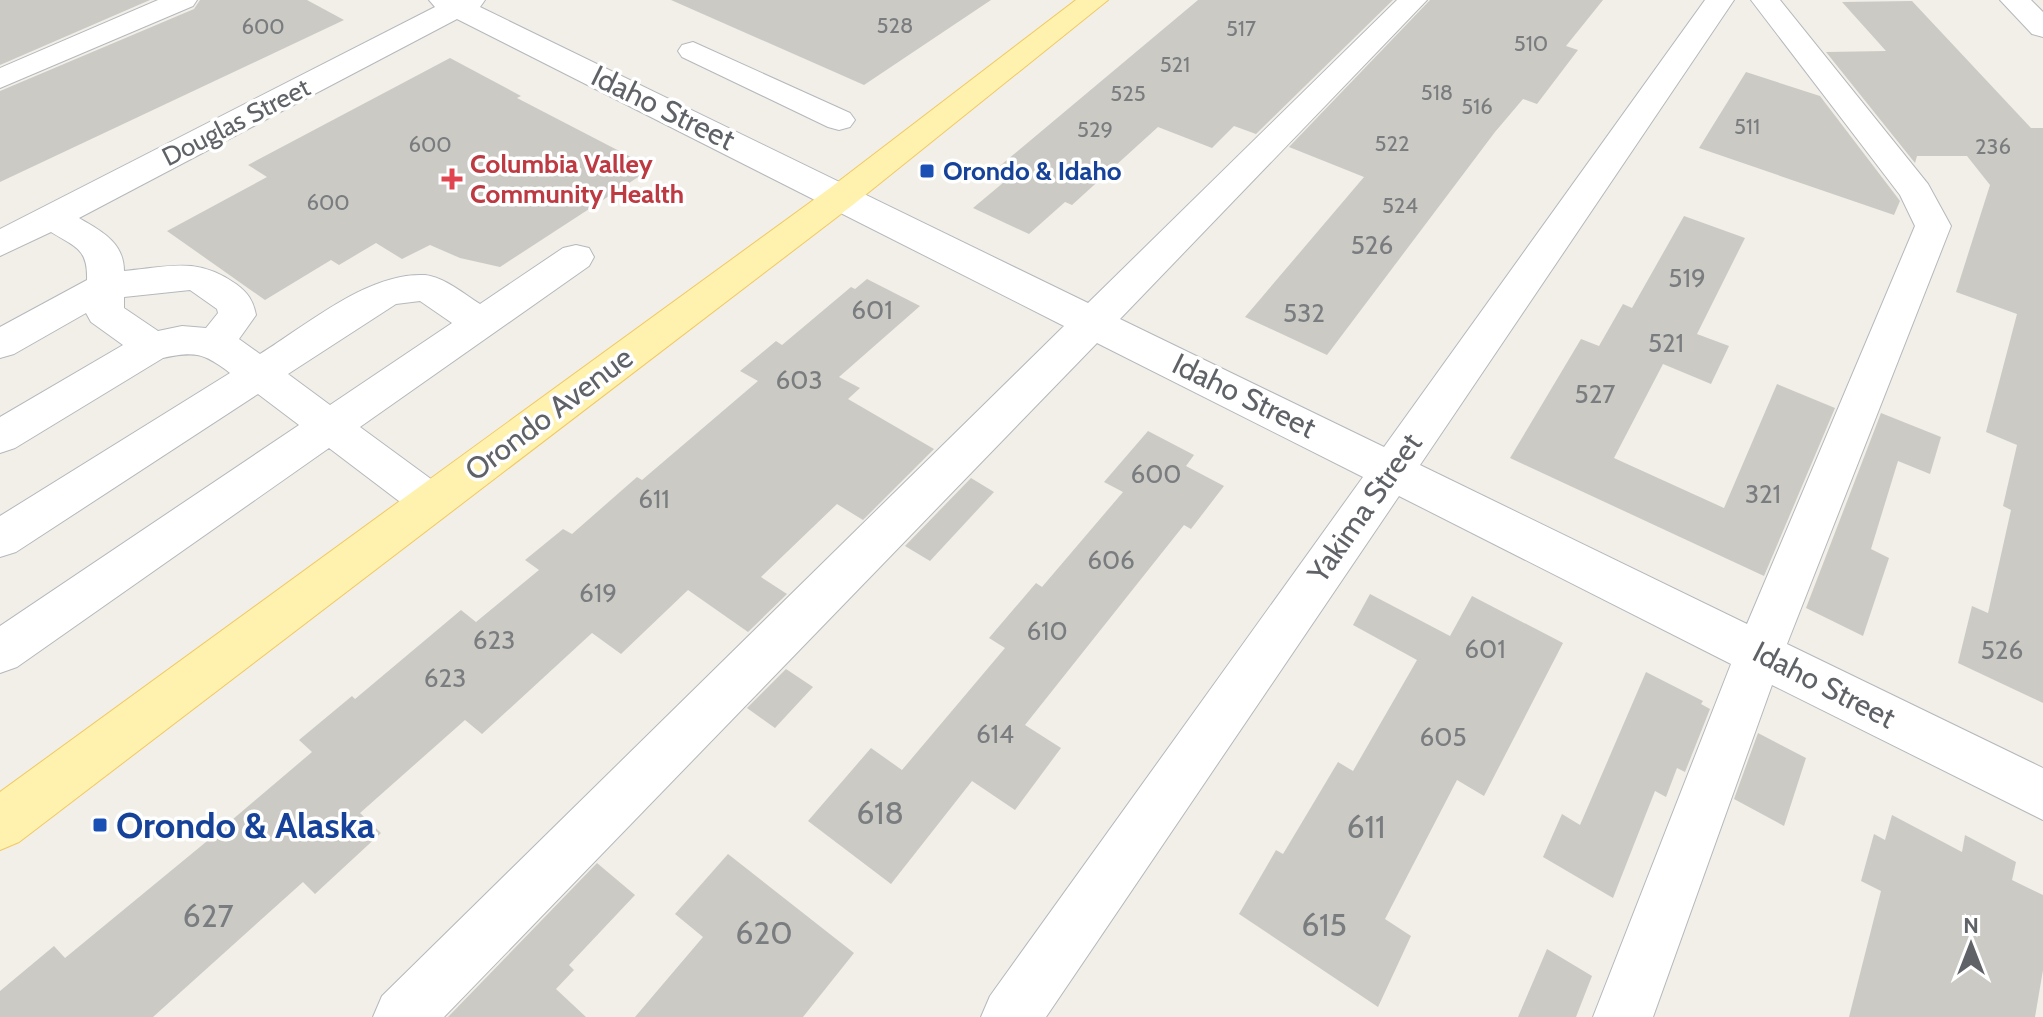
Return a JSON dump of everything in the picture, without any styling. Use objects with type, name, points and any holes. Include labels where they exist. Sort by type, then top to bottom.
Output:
[{"type":"main road","name":"Orondo Avenue","points":[[0,824],[842,196],[1094,0]]},
{"type":"street","points":[[0,79],[183,0]]},
{"type":"street","points":[[403,1017],[1413,0]]},
{"type":"street","name":"Yakima Street","points":[[1011,1017],[1720,0]]},
{"type":"street","points":[[1623,1017],[1759,653],[1933,226],[1916,192],[1765,0]]},
{"type":"street","points":[[2014,0],[2043,28]]},
{"type":"street","name":"Idaho Street","points":[[457,2],[2043,795]]},
{"type":"street","name":"Douglas Street","points":[[0,244],[457,2]]},
{"type":"street","points":[[693,51],[839,120]]},
{"type":"street","points":[[52,217],[98,245],[106,264],[105,313],[152,346]]},
{"type":"street","points":[[0,652],[576,257]]},
{"type":"street","points":[[0,344],[105,286],[165,279],[203,279],[235,303],[237,315],[216,342]]},
{"type":"street","points":[[0,539],[387,292],[426,288],[481,323]]},
{"type":"street","points":[[0,437],[152,346],[182,340],[216,342],[431,502]]},
{"type":"building","points":[[0,0],[150,0],[0,65]]},
{"type":"building","points":[[200,0],[307,0],[344,20],[0,182],[0,91],[194,9]]},
{"type":"building","points":[[671,0],[991,0],[864,85]]},
{"type":"building","points":[[1198,0],[1393,0],[1256,134],[1234,126],[1212,148],[1158,127],[1072,205],[1065,202],[1029,234],[973,208],[1010,177],[995,170]]},
{"type":"building","points":[[1430,0],[1603,0],[1566,46],[1578,50],[1537,104],[1523,99],[1495,132],[1327,355],[1245,317],[1364,177],[1289,147]]},
{"type":"building","points":[[1912,1],[2031,128],[2043,128],[2043,703],[1958,663],[1972,606],[1988,613],[2011,510],[2003,506],[2017,445],[1986,432],[2017,314],[1956,292],[1990,185],[1967,156],[1917,156],[1915,163],[1826,52],[1886,51],[1842,2]]},
{"type":"building","name":"Columbia Valley Community Health","points":[[450,58],[521,96],[517,98],[652,168],[500,267],[460,258],[430,245],[402,259],[376,243],[339,265],[331,260],[265,300],[167,231],[267,177],[248,165]]},
{"type":"building","points":[[1746,72],[1820,96],[1900,201],[1894,215],[1699,148]]},
{"type":"building","points":[[1684,216],[1745,238],[1697,334],[1729,346],[1711,384],[1663,364],[1614,458],[1724,508],[1777,384],[1835,408],[1764,576],[1510,458],[1581,339],[1599,346],[1623,304],[1632,308]]},
{"type":"building","points":[[867,279],[920,306],[839,377],[860,388],[848,399],[934,449],[863,520],[837,504],[761,577],[787,594],[748,632],[688,590],[621,654],[592,633],[482,734],[465,720],[360,813],[381,833],[315,894],[303,882],[153,1017],[0,1017],[0,991],[54,946],[65,958],[212,837],[312,752],[299,740],[352,696],[355,699],[461,610],[476,622],[539,570],[525,560],[563,529],[572,534],[637,477],[642,480],[758,381],[740,371],[776,341],[782,345],[851,287],[855,289]]},
{"type":"building","points":[[1881,413],[1941,437],[1930,474],[1898,461],[1871,549],[1889,558],[1863,636],[1806,608]]},
{"type":"building","points":[[1148,431],[1194,455],[1186,466],[1224,486],[1191,529],[1184,525],[1025,725],[1061,748],[1015,810],[972,781],[891,884],[808,821],[871,748],[902,770],[1005,648],[989,638],[1036,583],[1042,587],[1123,492],[1104,482]]},
{"type":"building","points":[[971,478],[994,492],[930,561],[905,546]]},
{"type":"building","points":[[1370,594],[1450,636],[1472,596],[1563,643],[1484,796],[1457,780],[1385,919],[1411,936],[1378,1007],[1239,914],[1276,850],[1283,854],[1338,762],[1353,771],[1417,660],[1353,625]]},
{"type":"building","points":[[786,669],[813,687],[775,728],[747,708]]},
{"type":"building","points":[[1646,672],[1703,701],[1701,704],[1710,709],[1685,772],[1677,768],[1666,797],[1655,791],[1613,898],[1543,857],[1562,814],[1580,825]]},
{"type":"building","points":[[1758,733],[1806,758],[1784,826],[1734,799]]},
{"type":"building","points":[[1892,815],[1962,852],[1965,835],[2016,862],[2012,880],[2043,895],[2043,970],[2035,1017],[1849,1017],[1881,891],[1861,881],[1874,834],[1885,840]]},
{"type":"building","points":[[728,854],[854,953],[803,1017],[635,1017],[703,937],[675,914]]},
{"type":"building","points":[[597,863],[635,895],[569,965],[574,970],[556,989],[586,1017],[448,1017]]},
{"type":"building","points":[[1547,949],[1592,976],[1576,1017],[1518,1017]]},
{"type":"place","name":"Orondo & Idaho","points":[[927,171]]},
{"type":"place","name":"Columbia Valley Community Health","points":[[452,179]]},
{"type":"place","name":"Orondo & Alaska","points":[[100,825]]}]
